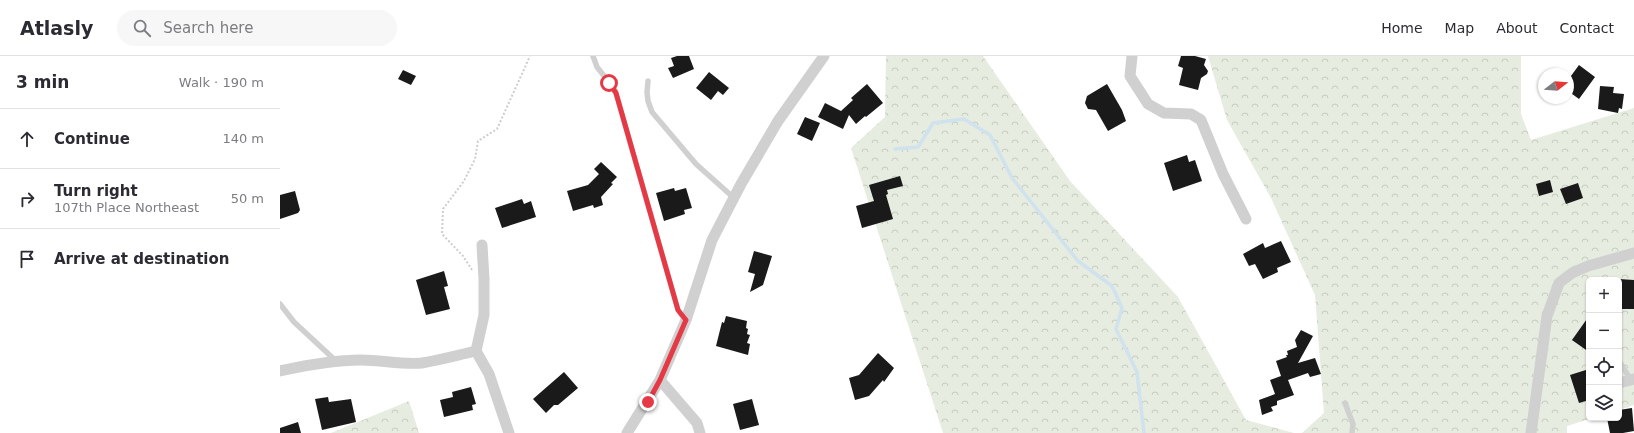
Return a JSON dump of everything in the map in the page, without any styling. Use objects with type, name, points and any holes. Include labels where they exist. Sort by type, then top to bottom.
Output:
[{"type":"street","points":[[627,433],[660,380],[686,320],[712,240],[778,121],[824,56]]},
{"type":"street","points":[[1132,56],[1130,76],[1148,104],[1164,113],[1191,114],[1201,120],[1223,174],[1246,219]]},
{"type":"street","points":[[482,245],[484,315],[476,351],[489,374],[509,433]]},
{"type":"street","points":[[1531,433],[1547,316],[1558,283],[1572,273],[1588,266],[1634,253]]},
{"type":"street","points":[[280,371],[336,361],[375,360],[398,364],[422,363],[476,351]]},
{"type":"street","points":[[660,380],[697,423],[700,433]]},
{"type":"street","points":[[1622,382],[1633,380]]},
{"type":"lane","points":[[594,56],[597,67],[615,90],[678,310],[686,320]]},
{"type":"lane","points":[[648,81],[648,101],[652,112],[696,164],[734,198]]},
{"type":"lane","points":[[280,304],[294,322],[336,361]]},
{"type":"lane","points":[[1622,365],[1633,380]]},
{"type":"lane","points":[[1345,403],[1353,424],[1352,433]]},
{"type":"path","points":[[484,288],[463,256],[442,234],[444,209],[464,181],[475,160],[478,141],[497,129],[530,56]]},
{"type":"green space","points":[[886,56],[983,56],[1070,181],[1178,297],[1246,420],[1294,433],[943,433],[851,148],[885,117]]},
{"type":"green space","points":[[1208,56],[1521,56],[1521,114],[1531,140],[1634,108],[1634,405],[1622,409],[1622,277],[1586,277],[1586,420],[1567,426],[1567,433],[1302,433],[1324,413],[1315,295],[1271,198],[1227,120]]},
{"type":"green space","points":[[409,401],[419,433],[331,433]]},
{"type":"building","points":[[677,56],[689,56],[694,69],[673,78],[668,68],[674,66],[671,58]]},
{"type":"building","points":[[1181,56],[1195,56],[1206,59],[1204,65],[1208,71],[1207,74],[1201,78],[1198,90],[1179,85],[1183,68],[1178,66]]},
{"type":"building","points":[[1579,65],[1595,77],[1579,99],[1574,95],[1574,72]]},
{"type":"building","points":[[403,70],[416,76],[411,85],[398,79]]},
{"type":"building","points":[[709,72],[729,88],[723,95],[718,91],[711,100],[696,88]]},
{"type":"building","points":[[867,84],[883,103],[856,124],[849,115],[843,129],[818,117],[825,103],[841,111],[853,100],[851,98]]},
{"type":"building","points":[[1107,84],[1122,110],[1126,121],[1108,131],[1096,110],[1088,109],[1085,103],[1087,96]]},
{"type":"building","points":[[1600,86],[1614,87],[1613,93],[1624,94],[1622,109],[1619,108],[1618,113],[1598,109]]},
{"type":"building","points":[[805,117],[820,123],[812,141],[797,134]]},
{"type":"building","points":[[1187,155],[1189,162],[1195,160],[1202,181],[1173,191],[1164,163]]},
{"type":"building","points":[[601,162],[617,177],[611,183],[613,184],[601,197],[603,205],[594,208],[593,205],[573,211],[567,191],[588,185],[599,174],[594,169]]},
{"type":"building","points":[[900,176],[903,186],[887,190],[888,194],[886,195],[893,219],[862,228],[856,206],[874,201],[869,185]]},
{"type":"building","points":[[1550,180],[1553,192],[1539,196],[1536,184]]},
{"type":"building","points":[[1578,183],[1583,198],[1566,204],[1560,189]]},
{"type":"building","points":[[674,188],[675,191],[686,188],[692,208],[684,210],[685,214],[664,221],[656,193]]},
{"type":"building","points":[[295,191],[300,210],[298,213],[280,219],[280,195]]},
{"type":"building","points":[[522,199],[524,204],[531,201],[536,217],[502,228],[495,208]]},
{"type":"building","points":[[1281,241],[1291,262],[1277,268],[1278,272],[1263,279],[1255,264],[1249,266],[1243,254],[1263,243],[1265,248]]},
{"type":"building","points":[[754,251],[772,256],[763,285],[750,292],[755,274],[748,272]]},
{"type":"building","points":[[444,271],[448,286],[444,287],[450,309],[426,315],[416,280]]},
{"type":"building","points":[[1622,279],[1634,280],[1634,309],[1622,309]]},
{"type":"building","points":[[726,316],[747,321],[747,334],[750,335],[747,343],[750,344],[748,355],[716,346],[722,322],[724,323]]},
{"type":"building","points":[[1586,320],[1586,350],[1572,340]]},
{"type":"building","points":[[1301,330],[1313,336],[1298,363],[1315,358],[1321,374],[1310,377],[1308,373],[1288,380],[1294,395],[1277,401],[1277,405],[1271,407],[1273,411],[1262,415],[1259,400],[1275,394],[1270,380],[1281,376],[1276,361],[1287,357],[1287,351],[1297,347],[1295,340]]},
{"type":"building","points":[[878,353],[894,368],[884,382],[883,380],[869,396],[855,400],[849,378],[859,375]]},
{"type":"building","points":[[1586,370],[1586,401],[1579,403],[1570,375]]},
{"type":"building","points":[[564,372],[578,388],[558,405],[554,405],[546,413],[533,399]]},
{"type":"building","points":[[471,387],[476,404],[472,405],[473,410],[444,417],[440,400],[453,397],[452,392]]},
{"type":"building","points":[[328,397],[329,402],[351,399],[356,422],[322,430],[315,399]]},
{"type":"building","points":[[752,399],[759,425],[740,430],[733,404]]},
{"type":"building","points":[[1632,408],[1634,431],[1610,433],[1608,421],[1622,421],[1622,410]]},
{"type":"building","points":[[298,422],[301,433],[280,433],[280,428]]},
{"type":"waterway","points":[[895,149],[918,147],[933,123],[964,119],[990,135],[1012,178],[1078,261],[1112,286],[1122,308],[1116,329],[1137,372],[1144,433]]},
{"type":"route","points":[[609,83],[616,93],[669,274],[678,310],[686,320],[660,380],[648,402]]}]
